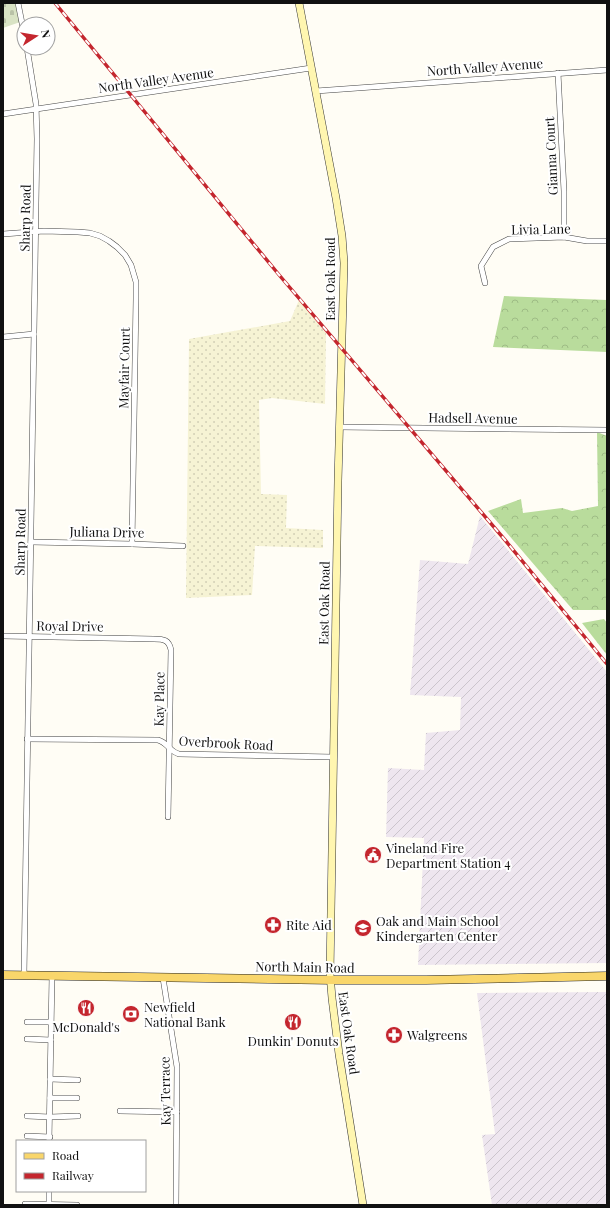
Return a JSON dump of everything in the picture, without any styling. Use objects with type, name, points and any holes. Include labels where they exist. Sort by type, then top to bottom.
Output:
[{"type":"main road","name":"North Main Road","points":[[3,975],[330,980],[426,980],[607,976]]},
{"type":"street","points":[[18,3],[21,16]]},
{"type":"street","name":"East Oak Road","points":[[299,3],[332,175],[342,236],[344,268],[339,427],[330,980],[339,1054],[363,1205]]},
{"type":"street","name":"Sharp Road","points":[[24,975],[37,109],[28,56]]},
{"type":"street","name":"North Valley Avenue","points":[[3,114],[312,68]]},
{"type":"street","name":"North Valley Avenue","points":[[316,90],[607,70]]},
{"type":"street","name":"Gianna Court","points":[[558,73],[564,191],[564,237]]},
{"type":"street","name":"Mayfair Court","points":[[3,234],[36,231],[90,233],[109,240],[124,255],[131,265],[136,282],[132,544]]},
{"type":"street","name":"Livia Lane","points":[[485,283],[481,266],[493,247],[509,239],[564,237],[587,241],[607,241]]},
{"type":"street","points":[[3,337],[34,334]]},
{"type":"street","name":"Hadsell Avenue","points":[[339,427],[607,430]]},
{"type":"street","name":"Juliana Drive","points":[[31,542],[183,546]]},
{"type":"street","name":"Royal Drive","points":[[3,636],[110,638]]},
{"type":"street","name":"Kay Place","points":[[110,638],[164,639],[168,641],[170,645],[168,816]]},
{"type":"street","name":"Overbrook Road","points":[[27,739],[158,740],[163,742],[174,753],[179,754],[333,757]]},
{"type":"street","points":[[27,1136],[50,1139],[52,976]]},
{"type":"street","name":"Kay Terrace","points":[[163,978],[177,1067],[176,1205]]},
{"type":"street","points":[[27,1022],[51,1022]]},
{"type":"street","points":[[27,1039],[51,1040]]},
{"type":"street","points":[[50,1080],[78,1080]]},
{"type":"street","points":[[50,1098],[77,1098]]},
{"type":"street","points":[[120,1111],[177,1112]]},
{"type":"street","points":[[27,1116],[78,1116]]},
{"type":"street","points":[[49,1192],[49,1204]]},
{"type":"street","points":[[25,1204],[77,1204]]},
{"type":"shaded area","points":[[299,300],[326,333],[325,404],[272,398],[259,400],[261,494],[287,495],[286,528],[323,530],[323,548],[255,546],[252,595],[186,598],[189,339],[290,321]]},
{"type":"shaded area","points":[[480,516],[607,672],[607,963],[418,965],[424,838],[386,837],[388,768],[424,770],[426,733],[460,730],[461,697],[410,695],[420,560],[468,564]]},
{"type":"shaded area","points":[[607,992],[607,1205],[492,1205],[482,1135],[495,1134],[477,993]]},
{"type":"green space","points":[[3,3],[20,3],[22,16],[16,16],[16,23],[3,28]]},
{"type":"green space","points":[[504,296],[607,300],[607,352],[493,347]]},
{"type":"green space","points":[[597,432],[607,436],[607,610],[573,610],[488,511],[521,499],[523,513],[562,508],[572,511],[598,506]]},
{"type":"green space","points":[[604,619],[607,623],[607,655],[582,623]]},
{"type":"railway","points":[[55,3],[280,276],[505,540],[607,664]]},
{"type":"place","name":"Vineland Fire Department Station 4","points":[[373,855]]},
{"type":"place","name":"Rite Aid","points":[[273,925]]},
{"type":"place","name":"Oak and Main School Kindergarten Center","points":[[363,928]]},
{"type":"place","name":"McDonald's","points":[[86,1008]]},
{"type":"place","name":"Newfield National Bank","points":[[131,1014]]},
{"type":"place","name":"Dunkin' Donuts","points":[[293,1022]]},
{"type":"place","name":"Walgreens","points":[[394,1035]]}]
